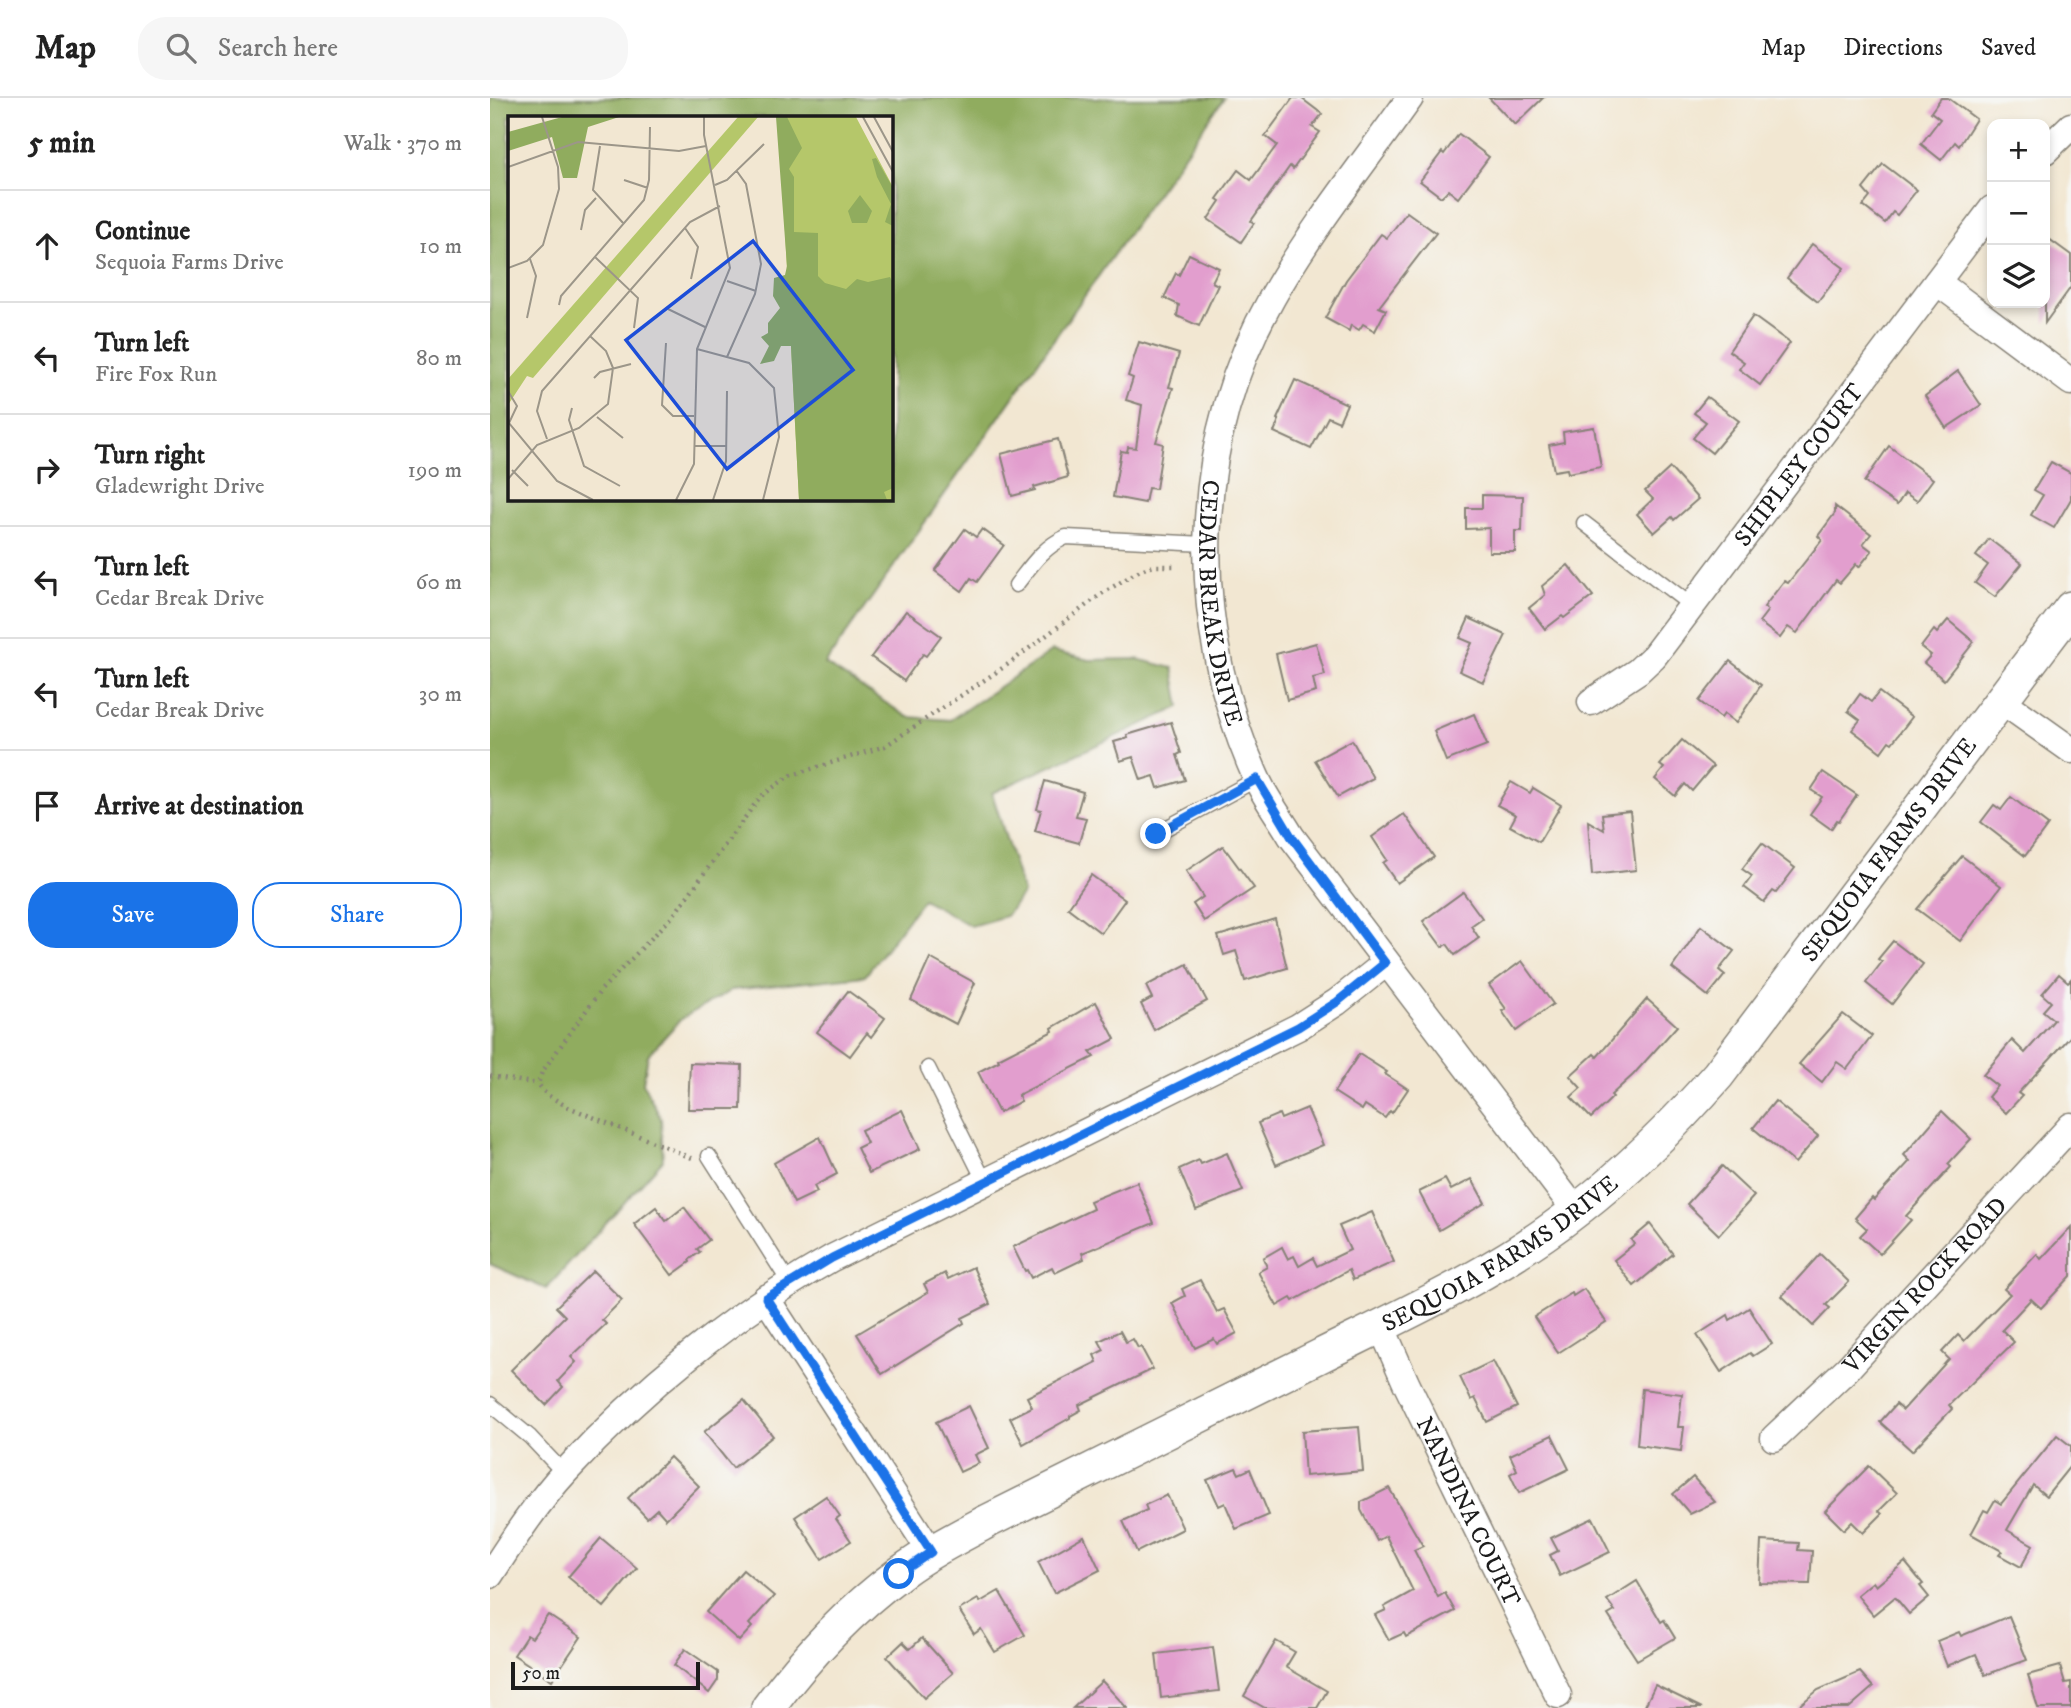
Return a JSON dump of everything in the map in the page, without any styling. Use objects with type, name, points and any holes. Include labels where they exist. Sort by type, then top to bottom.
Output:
[{"type":"street","name":"CEDAR BREAK DRIVE","points":[[1410,98],[1293,264],[1253,335],[1233,386],[1218,438],[1205,544],[1208,597],[1218,660],[1234,720],[1257,779],[1291,836],[1576,1211]]},
{"type":"street","points":[[2050,146],[2071,126]]},
{"type":"street","name":"SHIPLEY COURT","points":[[1591,702],[1638,671],[1654,656],[1987,216]]},
{"type":"street","points":[[1937,282],[2071,382]]},
{"type":"street","name":"SEQUOIA FARMS DRIVE","points":[[768,1708],[793,1676],[855,1611],[899,1574],[931,1552],[988,1521],[1381,1326],[1519,1251],[1576,1211],[1634,1163],[1718,1075],[2071,608]]},
{"type":"street","points":[[2002,701],[2071,750]]},
{"type":"street","points":[[490,1575],[564,1473],[610,1427],[700,1347],[789,1282],[832,1258],[1298,1027],[1337,1002],[1385,963]]},
{"type":"street","name":"VIRGIN ROCK ROAD","points":[[1774,1438],[1847,1369],[2071,1126]]},
{"type":"street","points":[[766,1298],[931,1552]]},
{"type":"street","name":"NANDINA COURT","points":[[1381,1326],[1406,1383],[1558,1695]]},
{"type":"lane","points":[[1584,523],[1692,606]]},
{"type":"lane","points":[[1016,585],[1039,556],[1053,543],[1066,537],[1205,544]]},
{"type":"lane","points":[[1156,834],[1257,779]]},
{"type":"lane","points":[[928,1068],[985,1182]]},
{"type":"lane","points":[[709,1156],[789,1282]]},
{"type":"lane","points":[[490,1404],[530,1437],[564,1473]]},
{"type":"path","points":[[538,1084],[542,1072],[601,990],[673,916],[761,797],[789,776],[885,746],[1007,665],[1100,595],[1140,570],[1154,566],[1177,566]]},
{"type":"path","points":[[490,1076],[538,1084],[546,1094],[566,1106],[694,1160]]},
{"type":"green space","points":[[490,98],[1224,98],[825,664],[908,717],[950,720],[1052,651],[1089,660],[1137,659],[1173,668],[1180,707],[992,793],[1023,893],[1006,916],[971,926],[923,899],[865,976],[732,990],[681,1019],[648,1055],[643,1083],[661,1119],[663,1160],[546,1289],[490,1264]]},
{"type":"building","points":[[1293,98],[1301,98],[1322,114],[1312,127],[1320,132],[1293,169],[1290,166],[1251,221],[1254,223],[1241,242],[1208,219],[1220,201],[1217,199],[1238,170],[1251,180],[1277,145],[1265,136]]},
{"type":"building","points":[[1489,98],[1543,98],[1515,125]]},
{"type":"building","points":[[1941,98],[1948,98],[1976,119],[1959,146],[1955,142],[1941,160],[1921,144],[1940,119],[1931,112]]},
{"type":"building","points":[[1459,134],[1489,157],[1458,198],[1448,190],[1441,197],[1420,181]]},
{"type":"building","points":[[1883,164],[1917,190],[1897,215],[1893,212],[1885,223],[1863,206],[1870,197],[1863,189]]},
{"type":"building","points":[[1407,212],[1436,233],[1379,307],[1386,310],[1375,331],[1363,324],[1359,330],[1351,325],[1349,331],[1325,318],[1346,280],[1381,234],[1387,238]]},
{"type":"building","points":[[2050,240],[2071,255],[2071,287],[2045,323],[2045,308],[2050,308]]},
{"type":"building","points":[[1812,244],[1844,268],[1818,302],[1787,278]]},
{"type":"building","points":[[1189,254],[1219,268],[1212,282],[1218,285],[1199,326],[1177,316],[1179,305],[1164,298]]},
{"type":"building","points":[[1753,316],[1790,343],[1760,385],[1739,369],[1744,362],[1729,351]]},
{"type":"building","points":[[1139,342],[1179,354],[1169,387],[1173,388],[1156,442],[1163,444],[1156,489],[1148,488],[1145,503],[1113,497],[1121,451],[1127,452],[1128,447],[1136,448],[1142,405],[1126,400],[1133,378],[1128,376]]},
{"type":"building","points":[[1958,371],[1981,405],[1946,428],[1925,396]]},
{"type":"building","points":[[1295,380],[1347,404],[1339,422],[1328,417],[1311,449],[1274,432]]},
{"type":"building","points":[[1707,397],[1739,421],[1712,453],[1693,438],[1706,422],[1694,413]]},
{"type":"building","points":[[1594,427],[1601,467],[1568,473],[1567,469],[1554,471],[1549,445],[1564,442],[1563,432]]},
{"type":"building","points":[[1058,439],[1068,477],[1012,496],[1001,454]]},
{"type":"building","points":[[1889,446],[1933,479],[1917,501],[1905,493],[1897,505],[1864,482]]},
{"type":"building","points":[[2051,462],[2071,473],[2071,499],[2054,528],[2031,515],[2043,495],[2034,490]]},
{"type":"building","points":[[1670,468],[1698,499],[1654,533],[1637,514],[1653,499],[1645,491]]},
{"type":"building","points":[[1482,495],[1523,496],[1522,531],[1515,531],[1515,552],[1489,552],[1489,528],[1466,529],[1466,508],[1482,508]]},
{"type":"building","points":[[1835,506],[1871,534],[1863,544],[1872,551],[1859,567],[1856,564],[1840,583],[1836,580],[1797,633],[1788,627],[1780,638],[1759,622],[1768,610],[1764,607],[1784,581],[1788,583],[1822,540],[1818,536],[1835,513]]},
{"type":"building","points":[[965,529],[976,537],[982,529],[1004,545],[977,582],[971,578],[962,591],[935,571]]},
{"type":"building","points":[[1989,539],[2022,564],[1995,597],[1975,583],[1988,565],[1976,556]]},
{"type":"building","points":[[1568,565],[1593,596],[1545,629],[1529,608],[1545,595],[1542,586]]},
{"type":"building","points":[[906,611],[941,636],[926,656],[923,654],[904,681],[871,657]]},
{"type":"building","points":[[1469,618],[1506,635],[1483,682],[1459,671],[1472,643],[1460,638]]},
{"type":"building","points":[[1948,620],[1974,642],[1944,680],[1924,663],[1931,655],[1921,647],[1934,630],[1937,633]]},
{"type":"building","points":[[1316,643],[1325,675],[1313,678],[1316,692],[1287,700],[1276,654]]},
{"type":"building","points":[[1730,661],[1761,685],[1736,723],[1724,714],[1721,718],[1699,701]]},
{"type":"building","points":[[1879,692],[1912,717],[1892,743],[1889,741],[1881,752],[1852,730],[1860,720],[1848,711],[1860,694],[1871,702]]},
{"type":"building","points":[[1474,714],[1487,745],[1446,761],[1434,731]]},
{"type":"building","points":[[1171,722],[1181,753],[1177,755],[1185,780],[1158,788],[1154,776],[1141,780],[1133,757],[1120,761],[1114,742],[1128,738],[1127,735]]},
{"type":"building","points":[[1352,740],[1373,778],[1338,797],[1315,760]]},
{"type":"building","points":[[1682,740],[1713,766],[1692,791],[1685,784],[1675,796],[1655,779],[1664,768],[1660,765]]},
{"type":"building","points":[[1823,772],[1857,795],[1831,829],[1810,814],[1822,797],[1811,790]]},
{"type":"building","points":[[1045,781],[1083,792],[1076,816],[1086,818],[1079,843],[1035,831],[1041,810],[1037,809]]},
{"type":"building","points":[[1511,782],[1530,793],[1533,788],[1561,805],[1539,842],[1510,826],[1516,815],[1497,805]]},
{"type":"building","points":[[2011,797],[2048,825],[2025,856],[1981,822],[1994,805],[2001,810]]},
{"type":"building","points":[[1630,811],[1636,870],[1592,875],[1588,821],[1604,830],[1602,814]]},
{"type":"building","points":[[1404,814],[1434,857],[1397,883],[1383,863],[1387,860],[1372,837]]},
{"type":"building","points":[[1762,843],[1795,868],[1776,893],[1773,891],[1764,902],[1744,887],[1752,876],[1742,869]]},
{"type":"building","points":[[1223,846],[1254,888],[1204,921],[1193,904],[1203,897],[1186,871]]},
{"type":"building","points":[[1962,856],[2001,886],[1960,941],[1917,909]]},
{"type":"building","points":[[1091,875],[1125,900],[1101,933],[1068,908]]},
{"type":"building","points":[[1463,892],[1482,918],[1471,926],[1479,938],[1455,955],[1447,944],[1442,947],[1423,921]]},
{"type":"building","points":[[1275,919],[1287,968],[1245,981],[1236,951],[1224,955],[1218,936]]},
{"type":"building","points":[[1701,926],[1734,951],[1719,970],[1725,975],[1708,996],[1672,968]]},
{"type":"building","points":[[1893,941],[1923,964],[1892,1004],[1866,983],[1882,962],[1878,959]]},
{"type":"building","points":[[930,958],[975,983],[956,1024],[911,1000]]},
{"type":"building","points":[[1522,961],[1553,1004],[1516,1031],[1502,1011],[1506,1009],[1489,985]]},
{"type":"building","points":[[1187,964],[1207,1001],[1154,1030],[1141,1004],[1152,998],[1146,986]]},
{"type":"building","points":[[2059,974],[2068,982],[2071,979],[2071,1036],[2018,1093],[2022,1096],[2006,1113],[1988,1097],[1997,1086],[1983,1075],[2012,1040],[2025,1053],[2054,1020],[2043,1011],[2051,1002],[2042,994]]},
{"type":"building","points":[[848,991],[885,1018],[871,1037],[867,1033],[850,1056],[817,1032]]},
{"type":"building","points":[[1647,999],[1677,1026],[1591,1118],[1571,1097],[1581,1088],[1570,1076],[1594,1054],[1597,1057]]},
{"type":"building","points":[[1096,1002],[1115,1039],[1090,1052],[1094,1057],[1018,1095],[1021,1101],[999,1113],[978,1072],[1053,1031],[1052,1028]]},
{"type":"building","points":[[1843,1014],[1872,1036],[1847,1069],[1837,1062],[1822,1082],[1799,1064]]},
{"type":"building","points":[[1359,1054],[1408,1089],[1392,1113],[1390,1111],[1385,1118],[1365,1105],[1362,1110],[1334,1092]]},
{"type":"building","points":[[690,1063],[742,1065],[741,1109],[688,1109]]},
{"type":"building","points":[[1775,1101],[1818,1136],[1795,1163],[1753,1128]]},
{"type":"building","points":[[1307,1108],[1323,1145],[1276,1165],[1258,1123],[1279,1114],[1281,1119]]},
{"type":"building","points":[[902,1110],[920,1149],[869,1173],[857,1148],[867,1143],[861,1130]]},
{"type":"building","points":[[1942,1111],[1971,1139],[1948,1164],[1951,1167],[1906,1216],[1911,1220],[1880,1254],[1860,1236],[1867,1229],[1855,1218],[1910,1161],[1904,1155]]},
{"type":"building","points":[[820,1137],[837,1174],[814,1186],[817,1192],[794,1203],[774,1163]]},
{"type":"building","points":[[1227,1153],[1243,1191],[1196,1210],[1179,1169],[1199,1160],[1201,1164]]},
{"type":"building","points":[[1722,1166],[1754,1196],[1719,1235],[1687,1204]]},
{"type":"building","points":[[1445,1179],[1451,1190],[1472,1179],[1485,1203],[1439,1230],[1419,1192]]},
{"type":"building","points":[[1137,1182],[1154,1223],[1082,1253],[1084,1259],[1055,1273],[1052,1267],[1031,1278],[1027,1270],[1025,1271],[1013,1247],[1093,1209],[1090,1201]]},
{"type":"building","points":[[656,1207],[666,1221],[684,1207],[709,1240],[697,1249],[700,1252],[689,1260],[690,1262],[672,1275],[634,1224]]},
{"type":"building","points":[[1372,1212],[1394,1262],[1353,1280],[1349,1270],[1293,1301],[1291,1298],[1277,1306],[1258,1272],[1267,1267],[1263,1258],[1282,1247],[1288,1259],[1294,1256],[1299,1266],[1313,1258],[1317,1266],[1350,1250],[1339,1226]]},
{"type":"building","points":[[1650,1224],[1673,1254],[1634,1286],[1614,1260],[1634,1244],[1631,1240]]},
{"type":"building","points":[[2071,1227],[2071,1276],[2041,1308],[2031,1299],[2002,1330],[2014,1342],[1949,1405],[1952,1409],[1912,1451],[1880,1422],[1896,1404],[1903,1410],[1949,1359],[1942,1352],[1958,1335],[1964,1341],[2010,1294],[2004,1289],[2037,1254],[2041,1259]]},
{"type":"building","points":[[1820,1254],[1849,1282],[1826,1305],[1830,1308],[1813,1326],[1782,1296]]},
{"type":"building","points":[[973,1267],[990,1304],[962,1318],[964,1323],[882,1374],[857,1334],[928,1292],[924,1284],[945,1273],[948,1279]]},
{"type":"building","points":[[593,1271],[622,1300],[602,1320],[606,1324],[571,1357],[576,1362],[558,1381],[563,1387],[546,1405],[511,1370],[565,1316],[556,1307]]},
{"type":"building","points":[[1200,1280],[1217,1312],[1224,1309],[1237,1333],[1217,1344],[1214,1339],[1195,1348],[1172,1303],[1185,1296],[1182,1289]]},
{"type":"building","points":[[1584,1289],[1606,1322],[1558,1353],[1534,1317],[1572,1293],[1573,1296]]},
{"type":"building","points":[[1749,1308],[1772,1344],[1753,1356],[1750,1353],[1721,1372],[1697,1335],[1728,1315],[1730,1320]]},
{"type":"building","points":[[1120,1331],[1126,1342],[1133,1339],[1138,1348],[1141,1347],[1153,1369],[1079,1405],[1081,1410],[1070,1418],[1023,1444],[1010,1418],[1032,1407],[1027,1397],[1097,1362],[1094,1355],[1104,1350],[1099,1341]]},
{"type":"building","points":[[1493,1361],[1517,1407],[1487,1422],[1475,1398],[1471,1400],[1460,1377]]},
{"type":"building","points":[[1642,1389],[1682,1394],[1678,1427],[1684,1427],[1681,1451],[1637,1445]]},
{"type":"building","points":[[744,1400],[773,1436],[733,1468],[704,1432]]},
{"type":"building","points":[[969,1406],[989,1448],[975,1455],[979,1463],[960,1472],[936,1422]]},
{"type":"building","points":[[1359,1427],[1363,1471],[1305,1476],[1302,1431]]},
{"type":"building","points":[[1552,1435],[1569,1469],[1519,1493],[1510,1474],[1517,1470],[1510,1455]]},
{"type":"building","points":[[2057,1435],[2071,1446],[2071,1465],[2046,1496],[2033,1485],[2007,1530],[2033,1545],[2021,1567],[1999,1555],[2002,1551],[1971,1534],[1984,1510],[1988,1512],[1995,1500],[2001,1504]]},
{"type":"building","points":[[670,1457],[699,1486],[666,1519],[657,1509],[647,1518],[628,1498]]},
{"type":"building","points":[[1869,1466],[1897,1493],[1879,1511],[1882,1514],[1863,1533],[1852,1522],[1844,1530],[1825,1511]]},
{"type":"building","points":[[1236,1468],[1239,1474],[1250,1469],[1269,1515],[1236,1529],[1225,1503],[1219,1506],[1207,1480]]},
{"type":"building","points":[[1693,1477],[1715,1502],[1690,1514],[1673,1494]]},
{"type":"building","points":[[1389,1488],[1423,1546],[1414,1550],[1438,1597],[1445,1593],[1455,1611],[1406,1637],[1404,1633],[1389,1640],[1375,1615],[1413,1591],[1386,1536],[1377,1541],[1361,1510],[1361,1502]]},
{"type":"building","points":[[1167,1495],[1183,1529],[1137,1552],[1123,1521],[1147,1510],[1145,1505]]},
{"type":"building","points":[[826,1496],[840,1516],[836,1519],[851,1541],[822,1559],[795,1517]]},
{"type":"building","points":[[1593,1518],[1610,1552],[1560,1576],[1550,1555],[1558,1551],[1551,1538]]},
{"type":"building","points":[[1084,1536],[1100,1570],[1054,1593],[1038,1562]]},
{"type":"building","points":[[601,1538],[637,1568],[604,1607],[568,1577]]},
{"type":"building","points":[[1761,1541],[1799,1543],[1798,1550],[1812,1551],[1810,1584],[1759,1583]]},
{"type":"building","points":[[1905,1562],[1923,1584],[1920,1586],[1929,1597],[1909,1614],[1895,1597],[1873,1615],[1857,1595],[1873,1582],[1876,1586]]},
{"type":"building","points":[[743,1570],[774,1596],[749,1624],[752,1627],[739,1641],[706,1612]]},
{"type":"building","points":[[1637,1581],[1661,1622],[1664,1620],[1675,1638],[1637,1660],[1608,1615],[1615,1611],[1607,1600]]},
{"type":"building","points":[[999,1591],[1025,1635],[995,1652],[981,1629],[974,1634],[959,1610]]},
{"type":"building","points":[[548,1615],[581,1637],[552,1680],[514,1655],[527,1635],[532,1638]]},
{"type":"building","points":[[2009,1616],[2027,1660],[1985,1675],[1976,1654],[1947,1666],[1937,1641],[1959,1632],[1961,1636]]},
{"type":"building","points":[[922,1638],[953,1673],[924,1698],[887,1657],[903,1642],[910,1649]]},
{"type":"building","points":[[1276,1641],[1295,1652],[1286,1667],[1327,1691],[1317,1708],[1265,1708],[1244,1696]]},
{"type":"building","points":[[1213,1647],[1219,1691],[1161,1698],[1156,1654]]},
{"type":"building","points":[[685,1649],[718,1672],[718,1680],[709,1693],[674,1665]]},
{"type":"building","points":[[2060,1666],[2065,1683],[2071,1682],[2071,1708],[2038,1708],[2028,1675]]},
{"type":"building","points":[[1860,1672],[1873,1687],[1849,1708],[1796,1708],[1818,1690]]},
{"type":"building","points":[[1102,1681],[1127,1708],[1073,1708]]},
{"type":"building","points":[[1655,1685],[1702,1708],[1644,1708]]},
{"type":"route","points":[[899,1574],[931,1552],[766,1298],[832,1258],[1298,1027],[1337,1002],[1385,963],[1291,836],[1257,779],[1156,834]]}]
